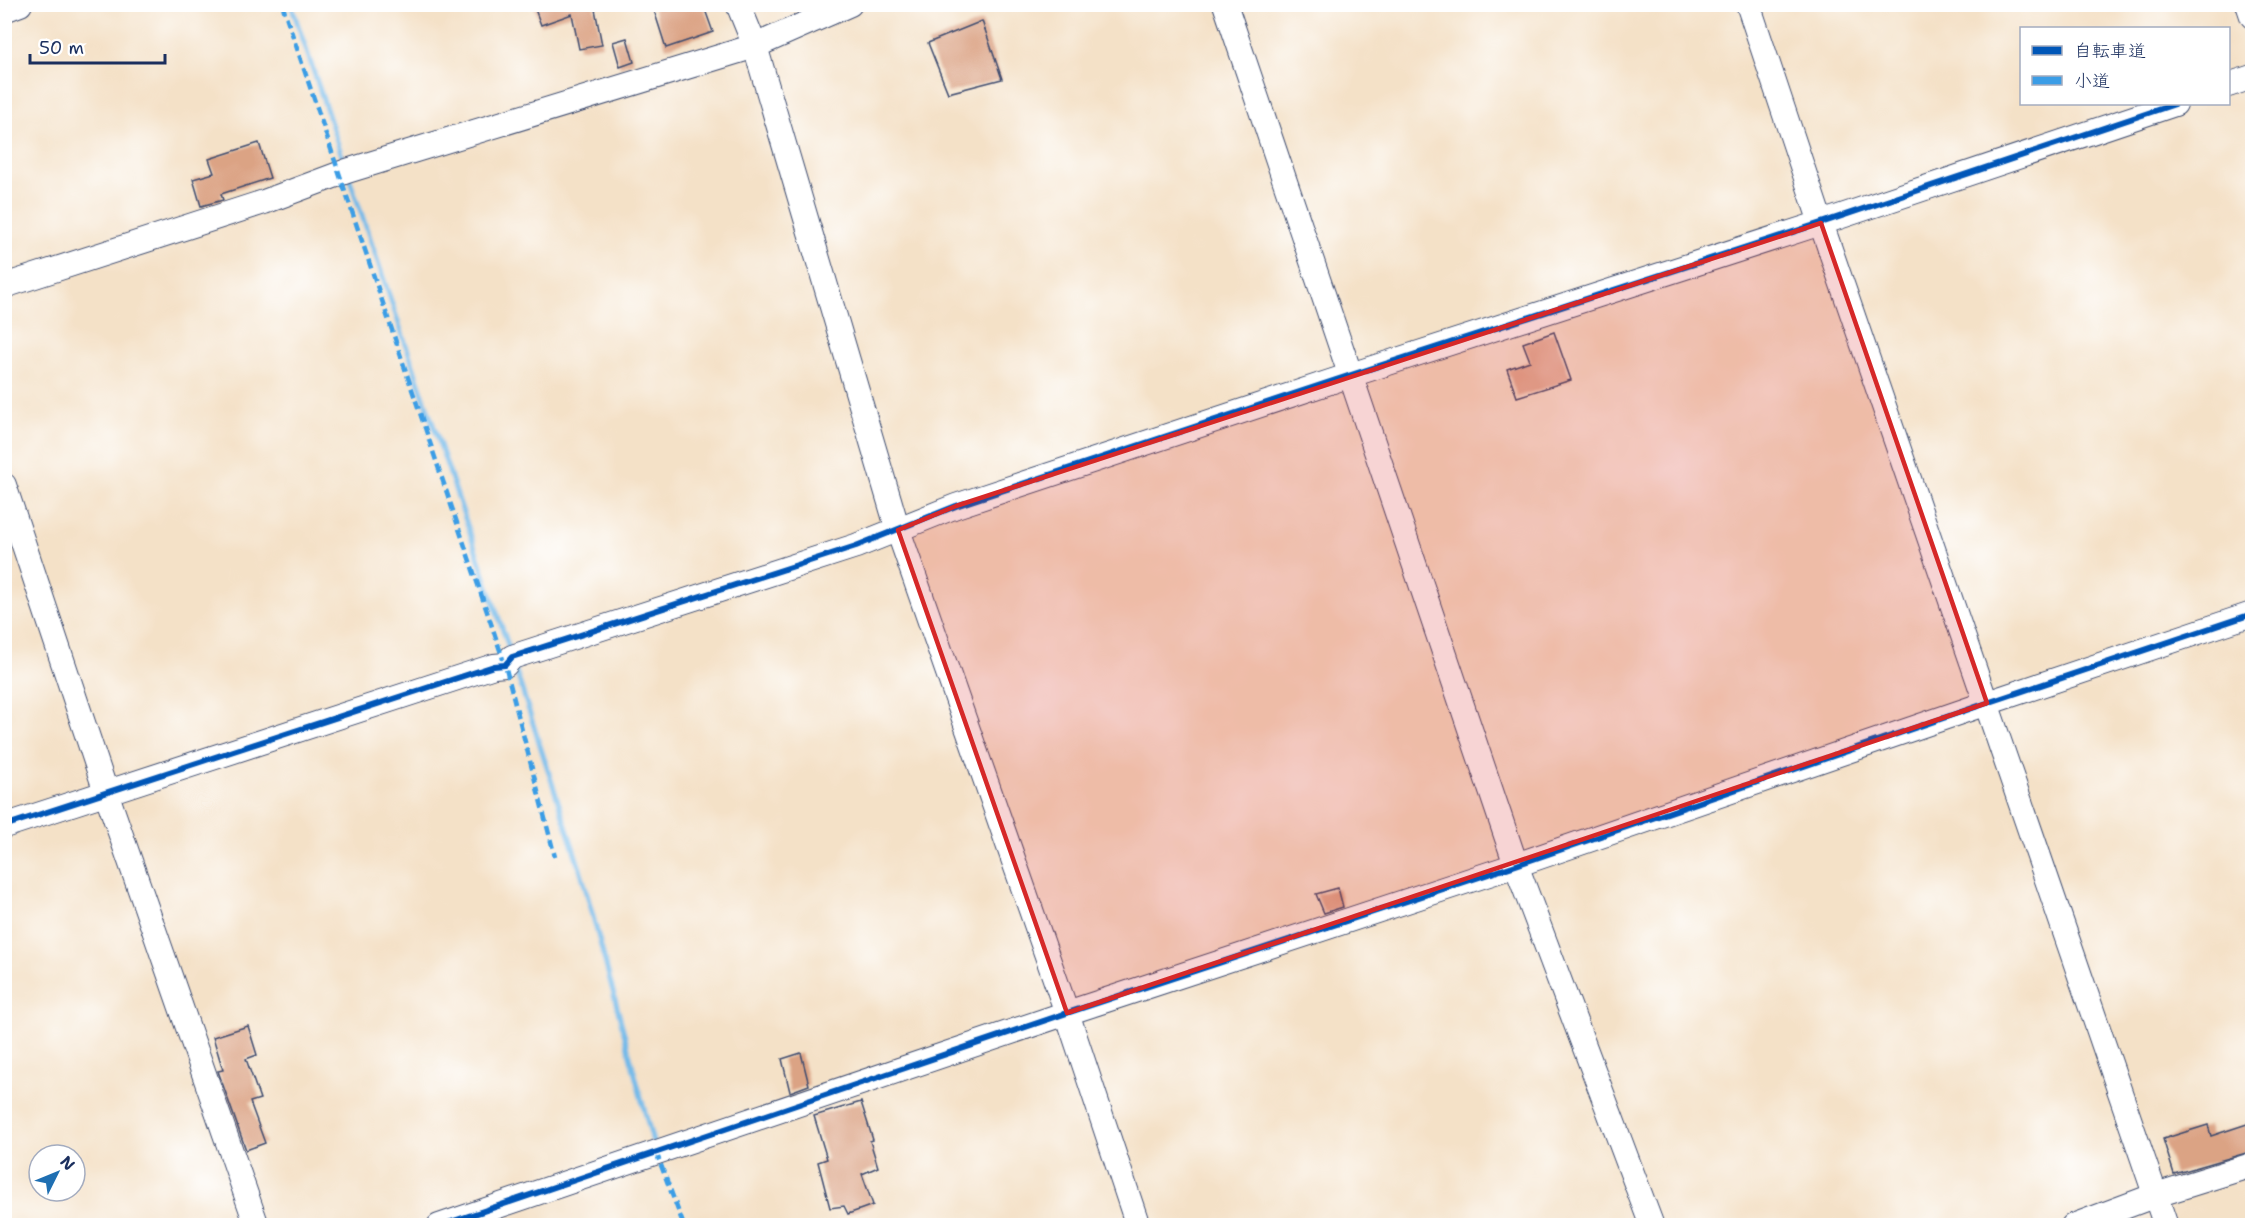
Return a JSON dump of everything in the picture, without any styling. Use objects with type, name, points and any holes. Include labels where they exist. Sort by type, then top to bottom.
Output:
[{"type":"street","points":[[4,10],[20,4]]},
{"type":"street","points":[[738,4],[754,46],[898,531],[1067,1013],[1138,1226]]},
{"type":"street","points":[[4,285],[264,202],[347,171],[754,46],[850,4]]},
{"type":"street","points":[[1225,4],[1516,865],[1652,1226]]},
{"type":"street","points":[[1748,4],[1821,223],[2166,1226]]},
{"type":"street","points":[[2248,4],[2253,16]]},
{"type":"street","points":[[2230,85],[2253,77]]},
{"type":"street","points":[[4,826],[494,666],[505,665],[512,657],[898,531],[956,506],[1821,223],[2172,105]]},
{"type":"street","points":[[4,485],[105,792],[257,1226]]},
{"type":"street","points":[[439,1226],[1067,1013],[1516,865],[2253,614]]},
{"type":"street","points":[[2073,1226],[2156,1195],[2253,1165]]},
{"type":"highlighted area","points":[[1821,223],[1987,703],[1067,1013],[898,530],[956,506]]},
{"type":"building","points":[[533,4],[594,4],[602,45],[579,49],[572,14],[541,25]]},
{"type":"building","points":[[652,4],[703,4],[713,32],[666,48]]},
{"type":"building","points":[[982,21],[1002,79],[948,93],[928,43]]},
{"type":"building","points":[[627,38],[634,62],[620,67],[613,42]]},
{"type":"building","points":[[259,143],[270,178],[221,194],[223,200],[201,206],[193,179],[214,173],[209,159]]},
{"type":"building","points":[[1554,332],[1571,380],[1517,397],[1507,369],[1530,361],[1523,343]]},
{"type":"building","points":[[1338,888],[1343,907],[1324,913],[1316,894]]},
{"type":"building","points":[[248,1026],[257,1055],[246,1059],[260,1099],[250,1102],[265,1143],[246,1150],[218,1071],[223,1070],[213,1037]]},
{"type":"building","points":[[801,1053],[809,1085],[790,1092],[782,1059]]},
{"type":"building","points":[[861,1102],[873,1140],[870,1141],[878,1167],[862,1174],[873,1205],[848,1214],[844,1206],[830,1208],[818,1162],[827,1159],[814,1116]]},
{"type":"building","points":[[2253,1122],[2253,1151],[2174,1174],[2163,1139],[2208,1125],[2211,1136]]},
{"type":"waterway","points":[[291,4],[345,165]]},
{"type":"waterway","points":[[349,177],[510,651]]},
{"type":"waterway","points":[[514,665],[582,875],[654,1146]]},
{"type":"marked path","points":[[282,4],[505,665],[555,857]]},
{"type":"marked path","points":[[656,1152],[684,1226]]},
{"type":"cycle path","points":[[4,826],[494,666],[505,665],[512,657],[856,546],[956,506],[1821,223],[2172,105]]},
{"type":"cycle path","points":[[439,1226],[1067,1013],[1516,865],[2252,614]]}]
